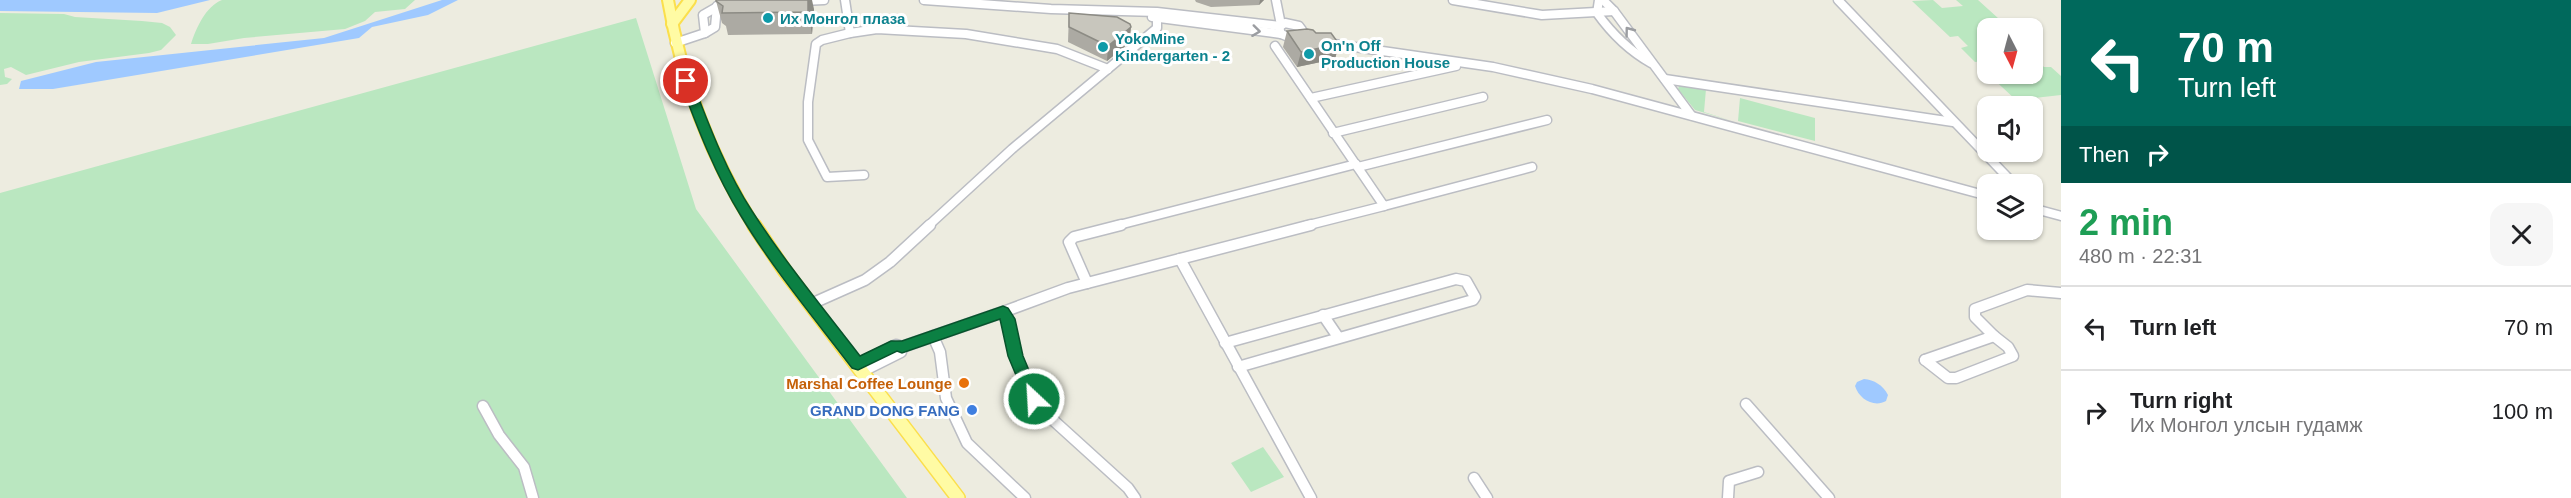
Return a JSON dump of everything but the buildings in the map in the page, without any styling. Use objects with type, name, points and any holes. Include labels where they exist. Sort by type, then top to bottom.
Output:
[{"type":"main road","points":[[668,0],[675,43],[697,112],[725,174],[746,212],[811,304],[958,498]]},
{"type":"main road","points":[[672,24],[690,0]]},
{"type":"street","points":[[705,33],[702,16],[729,0]]},
{"type":"street","points":[[788,1],[824,0]]},
{"type":"street","points":[[845,0],[850,33]]},
{"type":"street","points":[[924,0],[1014,3],[1136,13],[1157,12],[1283,27],[1316,40],[1493,67],[1691,115],[1977,193]]},
{"type":"street","points":[[1276,0],[1277,13],[1283,27]]},
{"type":"street","points":[[1453,0],[1542,15],[1614,11]]},
{"type":"street","points":[[1597,13],[1601,0],[1614,11],[1691,115]]},
{"type":"street","points":[[1838,0],[2004,174]]},
{"type":"street","points":[[675,43],[705,33],[715,27],[717,6]]},
{"type":"street","points":[[1136,13],[1157,18],[1283,27],[1299,26],[1298,34]]},
{"type":"street","points":[[1597,13],[1614,36],[1630,51],[1653,64]]},
{"type":"street","points":[[811,304],[866,280],[890,262],[1012,149],[1157,28],[1157,18]]},
{"type":"street","points":[[864,175],[827,177],[808,140],[808,102],[816,44],[822,40],[877,29],[966,34],[1057,49],[1108,69]]},
{"type":"street","points":[[1275,45],[1384,206]]},
{"type":"street","points":[[1311,98],[1456,66]]},
{"type":"street","points":[[1665,79],[1953,122]]},
{"type":"street","points":[[1333,133],[1483,97]]},
{"type":"street","points":[[1088,283],[1069,242],[1074,237],[1547,120]]},
{"type":"street","points":[[860,367],[901,352],[902,347],[1068,288],[1532,167]]},
{"type":"street","points":[[2043,211],[2061,216]]},
{"type":"street","points":[[1180,259],[1311,498]]},
{"type":"street","points":[[1225,343],[1456,279],[1466,281],[1475,297],[1473,300],[1239,367]]},
{"type":"street","points":[[1994,336],[1925,360],[1948,378],[1956,378],[2013,356],[2008,347],[1975,316],[1975,309],[2027,290],[2061,292]]},
{"type":"street","points":[[1003,312],[1008,319],[1015,356],[1034,399],[1135,498]]},
{"type":"street","points":[[1323,315],[1338,337]]},
{"type":"street","points":[[933,336],[940,352],[946,398],[967,443],[1026,498]]},
{"type":"street","points":[[1746,404],[1829,498]]},
{"type":"street","points":[[483,406],[498,435],[524,466],[533,498]]},
{"type":"street","points":[[1728,498],[1730,481],[1758,472]]},
{"type":"street","points":[[1474,478],[1487,498]]},
{"type":"green space","points":[[222,0],[415,0],[405,9],[375,12],[365,21],[345,29],[191,44],[206,12]]},
{"type":"green space","points":[[1933,0],[1942,8],[1963,6],[1956,0],[1978,0],[1998,18],[1977,18],[1977,62],[1961,48],[1968,46],[1958,36],[1950,37],[1912,1]]},
{"type":"green space","points":[[0,13],[64,14],[75,17],[162,23],[170,27],[176,35],[161,50],[149,53],[79,62],[26,75],[11,67],[4,69],[5,77],[12,79],[7,84],[0,85]]},
{"type":"green space","points":[[636,18],[696,209],[907,498],[0,498],[0,193]]},
{"type":"green space","points":[[2043,66],[2051,67],[2061,76],[2061,95],[2012,96],[1999,84],[2043,84]]},
{"type":"green space","points":[[1683,85],[1706,89],[1704,112],[1732,121],[1695,110],[1678,89]]},
{"type":"green space","points":[[1740,98],[1815,118],[1815,141],[1738,121]]},
{"type":"green space","points":[[1263,447],[1284,477],[1251,492],[1231,463]]},
{"type":"water","points":[[0,0],[210,0],[157,13],[0,11]]},
{"type":"water","points":[[442,0],[458,0],[428,15],[372,27],[359,38],[53,89],[19,89],[21,81],[96,62],[324,38]]},
{"type":"water","points":[[1864,379],[1884,388],[1888,395],[1886,401],[1872,403],[1860,395],[1855,386],[1857,382]]},
{"type":"place","name":"Их Монгол плаза","points":[[768,18]]},
{"type":"place","name":"YokoMine Kindergarten - 2","points":[[1103,47]]},
{"type":"place","name":"On'n Off Production House","points":[[1309,54]]},
{"type":"place","name":"Marshal Coffee Lounge","points":[[964,383]]},
{"type":"place","name":"GRAND DONG FANG","points":[[972,410]]},
{"type":"route","points":[[686,81],[709,142],[746,212],[790,276],[858,364],[896,345],[902,347],[1003,312],[1008,319],[1015,356],[1034,399]]}]
